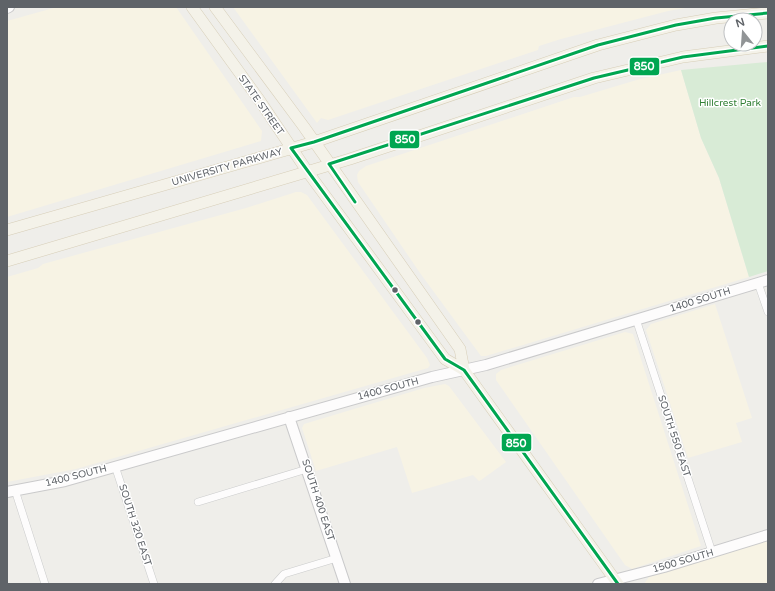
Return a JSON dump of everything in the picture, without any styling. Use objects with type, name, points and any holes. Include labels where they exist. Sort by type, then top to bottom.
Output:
[{"type":"main road","name":"STATE STREET","points":[[192,7],[307,171],[445,359],[464,370],[617,582]]},
{"type":"main road","name":"STATE STREET","points":[[215,7],[314,142],[460,349],[464,370]]},
{"type":"main road","name":"UNIVERSITY PARKWAY","points":[[7,230],[314,142],[591,47],[676,25],[716,18],[768,13]]},
{"type":"main road","points":[[7,261],[307,171],[541,95],[625,70],[711,52],[768,46]]},
{"type":"street","name":"1400 SOUTH","points":[[11,491],[65,481],[289,417],[486,365],[763,281]]},
{"type":"street","points":[[763,281],[768,312]]},
{"type":"street","name":"SOUTH 550 EAST","points":[[636,319],[712,552]]},
{"type":"street","name":"SOUTH 400 EAST","points":[[289,417],[308,469],[345,584]]},
{"type":"street","name":"SOUTH 320 EAST","points":[[115,466],[154,584]]},
{"type":"street","points":[[198,502],[308,469]]},
{"type":"street","points":[[11,491],[45,584]]},
{"type":"street","name":"1500 SOUTH","points":[[598,584],[617,582],[768,535]]},
{"type":"street","points":[[275,584],[284,574],[337,558]]},
{"type":"shaded area","points":[[57,7],[176,7],[262,131],[261,141],[7,217],[7,21]]},
{"type":"shaded area","points":[[233,7],[691,7],[668,11],[561,39],[539,46],[538,50],[328,120],[321,118],[317,123]]},
{"type":"shaded area","points":[[681,70],[701,138],[719,178],[749,277],[486,356],[481,356],[420,273],[358,182],[357,175],[359,171],[366,166],[574,97],[580,97],[640,79]]},
{"type":"shaded area","points":[[296,192],[301,192],[307,195],[427,358],[430,365],[428,368],[76,469],[7,482],[7,277],[38,268],[43,264],[246,208]]},
{"type":"shaded area","points":[[715,304],[752,418],[736,423],[742,442],[688,458],[646,330],[651,324]]},
{"type":"shaded area","points":[[625,332],[633,334],[701,546],[632,569],[625,565],[496,380],[496,374],[501,370]]},
{"type":"shaded area","points":[[445,384],[449,386],[506,462],[481,480],[479,481],[473,475],[412,493],[397,447],[316,471],[302,428],[304,424],[424,388]]},
{"type":"shaded area","points":[[768,540],[768,584],[644,584],[649,577]]},
{"type":"green space","name":"Hillcrest Park","points":[[768,62],[768,271],[749,277],[719,178],[701,138],[681,70]]},
{"type":"transit line","name":"850","points":[[618,584],[464,370],[445,359],[291,148],[314,142],[598,45],[676,25],[716,18],[768,13]]},
{"type":"transit line","name":"850","points":[[355,202],[329,164],[594,78],[683,57],[768,46]]}]
